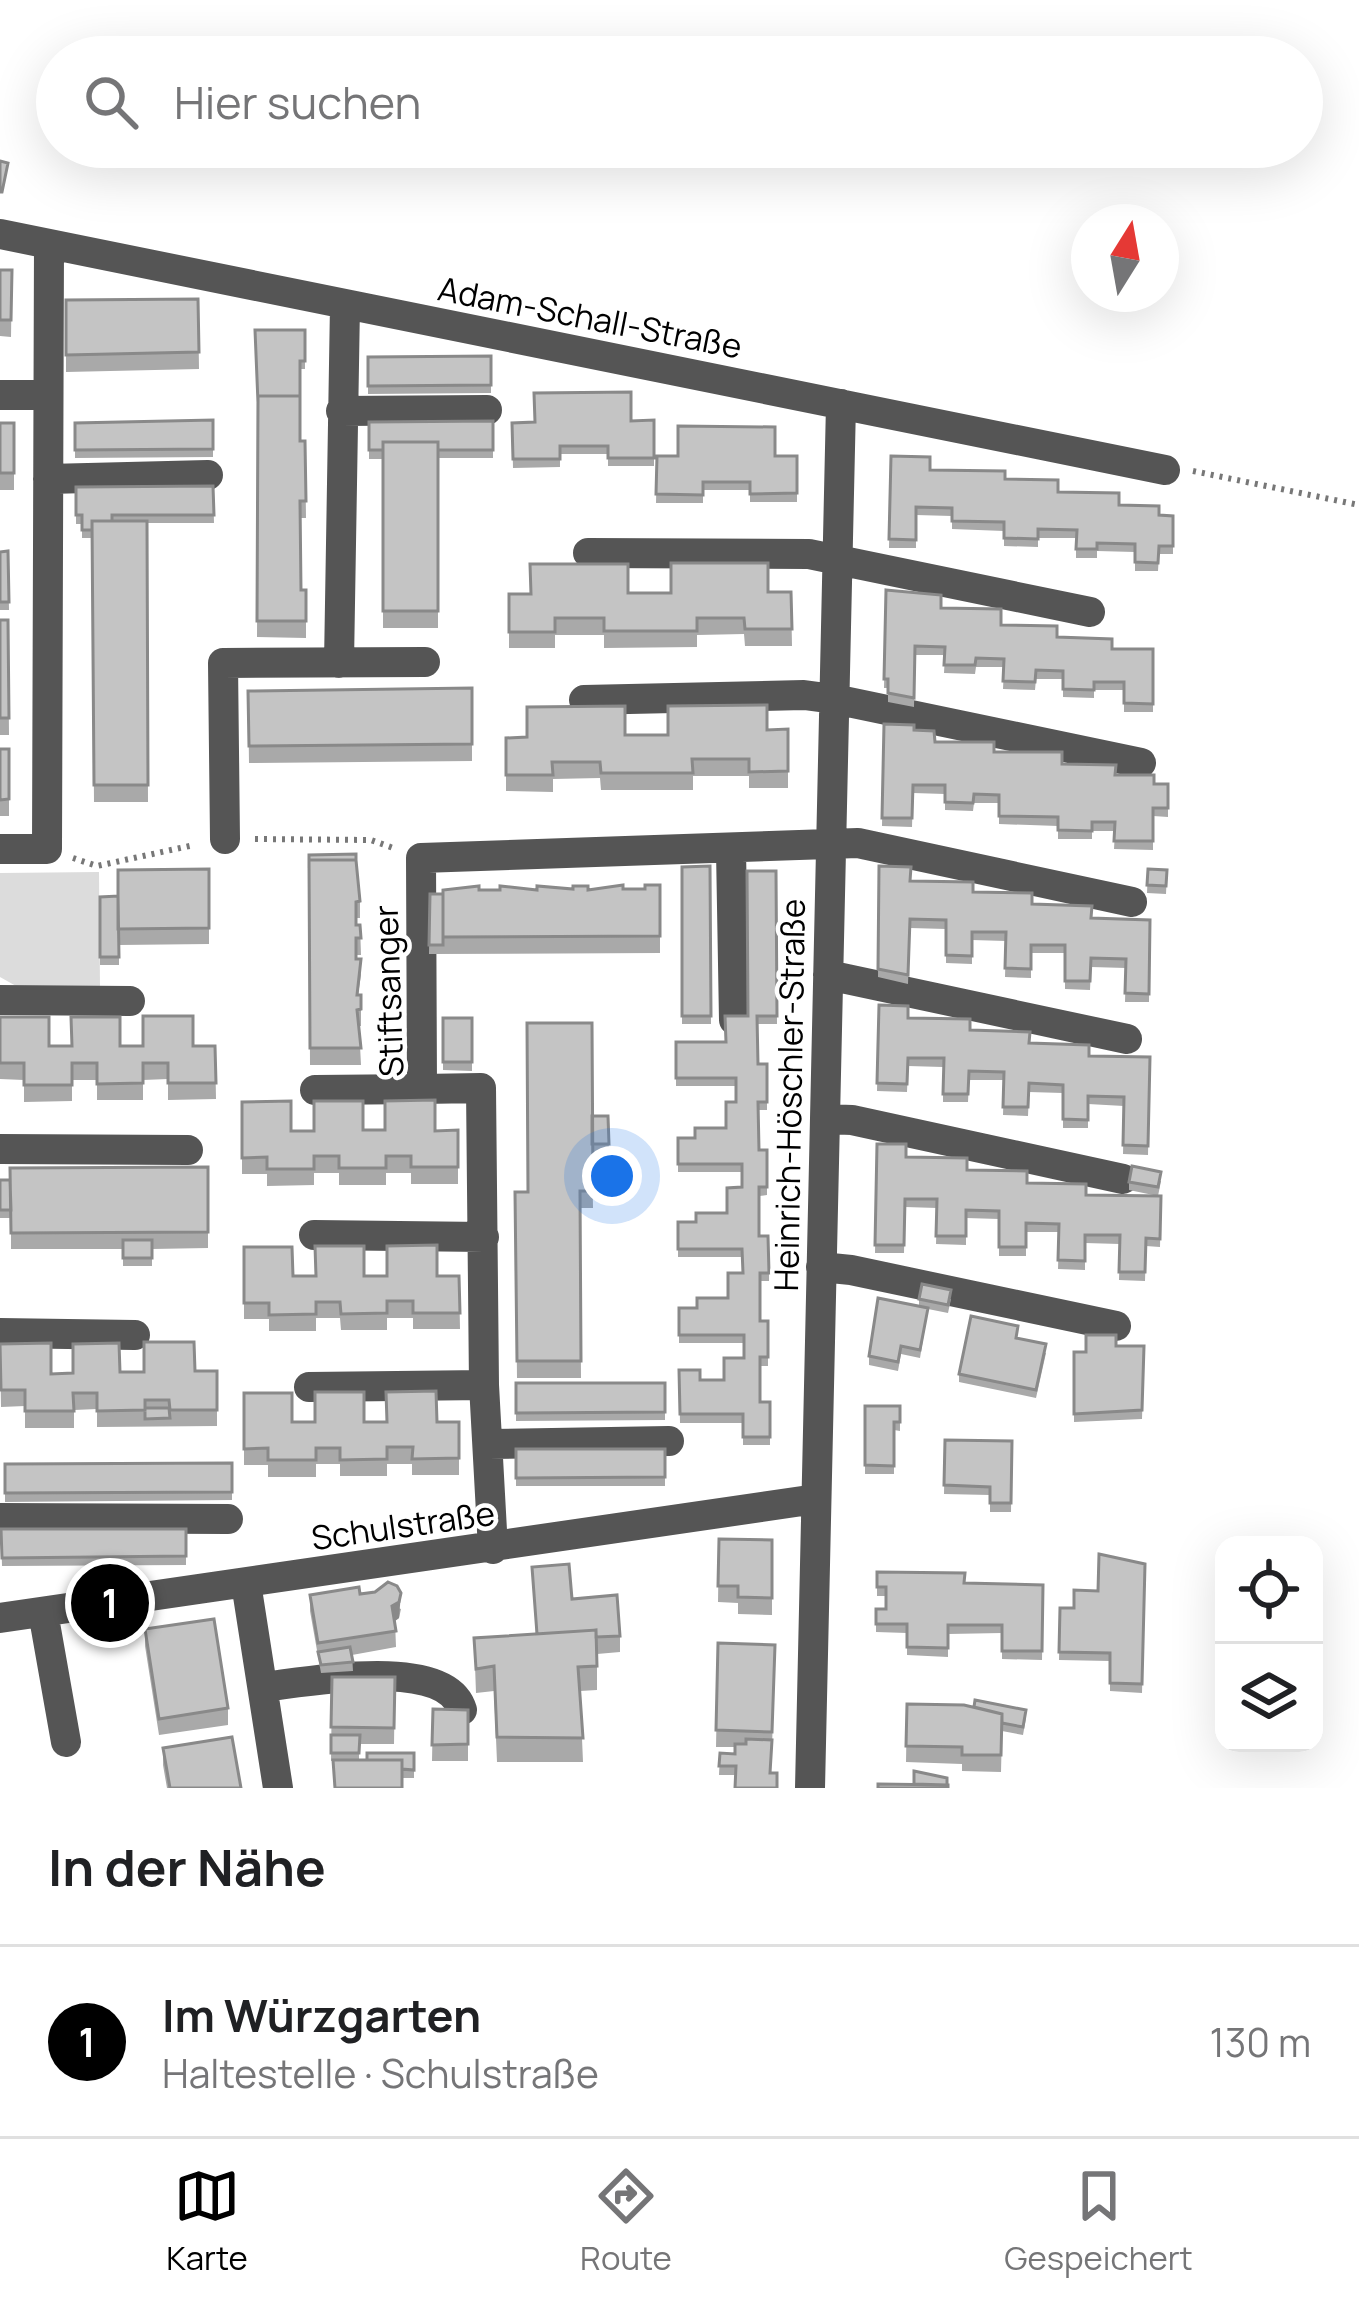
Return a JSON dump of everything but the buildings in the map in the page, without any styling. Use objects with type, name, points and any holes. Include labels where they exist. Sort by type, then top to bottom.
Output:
[{"type":"street","name":"Adam-Schall-Straße","points":[[0,234],[1165,470]]},
{"type":"street","points":[[0,849],[47,849],[49,245]]},
{"type":"street","points":[[339,663],[345,305]]},
{"type":"street","points":[[0,395],[48,394]]},
{"type":"street","name":"Heinrich-Höschler-Straße","points":[[810,1788],[841,404]]},
{"type":"street","points":[[341,411],[487,410]]},
{"type":"street","points":[[48,479],[208,475]]},
{"type":"street","points":[[588,553],[809,554],[1090,612]]},
{"type":"street","points":[[225,839],[223,663],[425,662]]},
{"type":"street","points":[[584,700],[804,695],[1142,763]]},
{"type":"street","name":"Stiftsanger","points":[[493,1549],[484,1384],[481,1088],[422,1089],[421,859],[858,843],[1132,902]]},
{"type":"street","points":[[730,850],[734,1021]]},
{"type":"street","points":[[828,975],[1127,1039]]},
{"type":"street","points":[[0,1000],[130,1001]]},
{"type":"street","points":[[315,1090],[422,1089]]},
{"type":"street","points":[[824,1119],[852,1120],[1123,1179]]},
{"type":"street","points":[[0,1149],[188,1150]]},
{"type":"street","points":[[314,1235],[484,1238]]},
{"type":"street","points":[[821,1267],[1116,1325]]},
{"type":"street","points":[[0,1333],[135,1335]]},
{"type":"street","points":[[309,1387],[484,1384]]},
{"type":"street","points":[[489,1444],[669,1441]]},
{"type":"street","name":"Schulstraße","points":[[0,1618],[816,1498]]},
{"type":"street","points":[[0,1518],[228,1519]]},
{"type":"street","points":[[246,1583],[278,1788]]},
{"type":"street","points":[[44,1612],[66,1742]]},
{"type":"street","points":[[262,1688],[329,1679],[415,1677],[451,1690],[462,1710]]},
{"type":"path","points":[[1165,470],[1198,472],[1359,505]]},
{"type":"shaded area","points":[[99,872],[100,987],[16,986],[0,977],[0,873]]},
{"type":"place","name":"Im Würzgarten","points":[[110,1603]]}]
